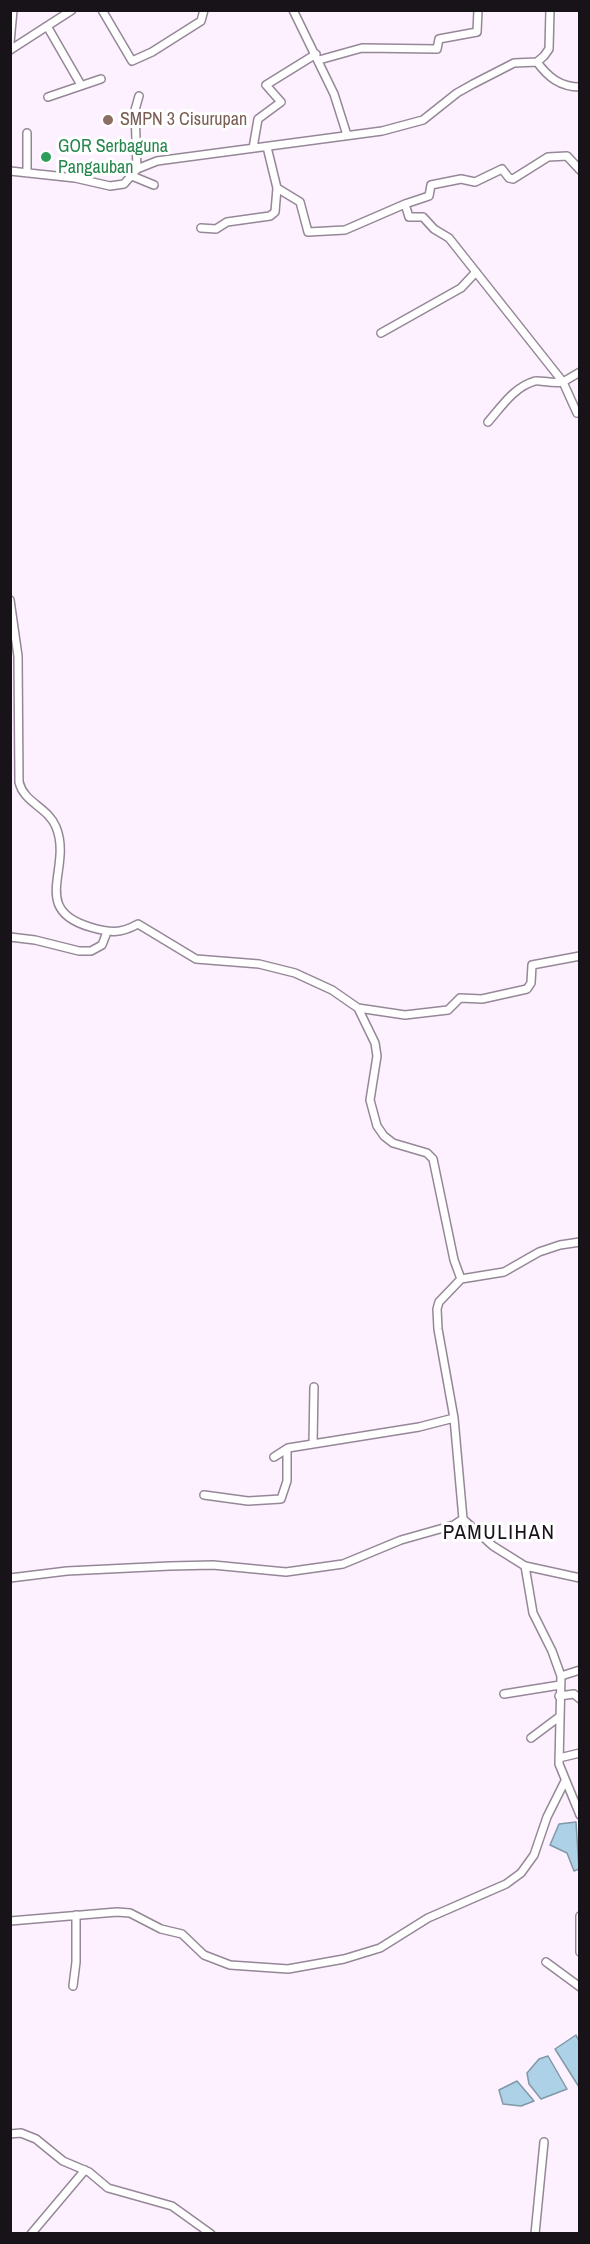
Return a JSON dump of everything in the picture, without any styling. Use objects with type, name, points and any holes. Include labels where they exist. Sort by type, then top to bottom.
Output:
[{"type":"street","points":[[10,43],[14,10]]},
{"type":"street","points":[[10,50],[72,10]]},
{"type":"street","points":[[102,10],[132,61],[152,52],[201,21],[204,10]]},
{"type":"street","points":[[292,10],[318,57],[334,94],[347,135]]},
{"type":"street","points":[[253,148],[258,119],[281,102],[266,85],[300,62],[362,48],[437,49],[439,39],[477,32],[478,10]]},
{"type":"street","points":[[10,171],[75,178],[110,186],[124,184],[137,169],[157,161],[382,130],[423,120],[457,93],[506,67],[514,63],[537,62],[549,49],[550,10]]},
{"type":"street","points":[[47,26],[81,85]]},
{"type":"street","points":[[537,62],[546,74],[561,85],[579,87]]},
{"type":"street","points":[[48,97],[101,79]]},
{"type":"street","points":[[137,169],[135,110],[139,96]]},
{"type":"street","points":[[27,134],[27,173]]},
{"type":"street","points":[[201,228],[216,229],[227,222],[270,216],[275,212],[277,188],[267,147]]},
{"type":"street","points":[[277,188],[300,202],[309,232],[345,230],[429,196],[431,185],[461,179],[478,181],[502,169],[509,178],[513,178],[550,157],[567,156],[579,170]]},
{"type":"street","points":[[132,176],[154,185]]},
{"type":"street","points":[[405,204],[409,217],[424,219],[449,238],[563,382],[577,413]]},
{"type":"street","points":[[381,333],[461,288],[476,272]]},
{"type":"street","points":[[488,422],[517,388],[535,381],[550,384],[563,382],[579,372]]},
{"type":"street","points":[[10,600],[18,656],[20,782],[25,797],[40,807],[57,829],[59,839],[58,907],[73,922],[107,932],[125,932],[138,924],[196,959],[259,964],[295,973],[332,990],[358,1008],[401,1016],[445,1011],[460,998],[482,999],[526,989],[530,985],[532,965],[579,956]]},
{"type":"street","points":[[10,938],[86,952],[102,945],[107,932]]},
{"type":"street","points":[[358,1008],[375,1043],[376,1056],[370,1087],[373,1113],[384,1136],[393,1143],[427,1153],[433,1159],[454,1260],[461,1279]]},
{"type":"street","points":[[579,1242],[539,1252],[504,1272],[461,1279],[444,1296],[437,1309],[438,1329],[454,1418],[464,1519],[493,1546],[525,1566],[579,1578]]},
{"type":"street","points":[[313,1443],[314,1387]]},
{"type":"street","points":[[274,1457],[287,1449],[313,1443],[419,1427],[454,1418]]},
{"type":"street","points":[[204,1495],[248,1501],[281,1499],[287,1481],[287,1449]]},
{"type":"street","points":[[10,1578],[67,1571],[213,1565],[286,1572],[343,1564],[401,1540],[454,1525],[464,1519]]},
{"type":"street","points":[[525,1566],[532,1613],[552,1651],[561,1676],[560,1770],[574,1795],[579,1815]]},
{"type":"street","points":[[561,1676],[579,1670]]},
{"type":"street","points":[[504,1694],[560,1685]]},
{"type":"street","points":[[559,1696],[574,1694],[579,1699]]},
{"type":"street","points":[[531,1738],[559,1717]]},
{"type":"street","points":[[559,1758],[579,1753]]},
{"type":"street","points":[[10,1921],[117,1912],[130,1913],[161,1929],[182,1934],[204,1955],[230,1965],[288,1969],[344,1959],[380,1948],[428,1918],[506,1884],[521,1873],[534,1855],[547,1817],[565,1781]]},
{"type":"street","points":[[73,1986],[76,1915]]},
{"type":"street","points":[[579,1916],[579,1952]]},
{"type":"street","points":[[546,1962],[579,1987]]},
{"type":"street","points":[[10,2134],[21,2133],[36,2139],[63,2161],[89,2173],[108,2188],[172,2206],[211,2234]]},
{"type":"street","points":[[535,2234],[544,2142]]},
{"type":"street","points":[[31,2234],[89,2173]]},
{"type":"water","points":[[576,1822],[579,1869],[574,1871],[567,1853],[550,1845],[559,1824]]},
{"type":"water","points":[[576,2035],[579,2041],[579,2087],[555,2049]]},
{"type":"water","points":[[548,2056],[567,2089],[541,2099],[529,2084],[527,2073],[539,2059]]},
{"type":"water","points":[[517,2081],[534,2101],[521,2106],[503,2104],[499,2090]]},
{"type":"place","name":"SMPN 3 Cisurupan","points":[[108,120]]},
{"type":"place","name":"GOR Serbaguna Pangauban","points":[[46,157]]},
{"type":"district","name":"PAMULIHAN","points":[[499,1533]]}]
